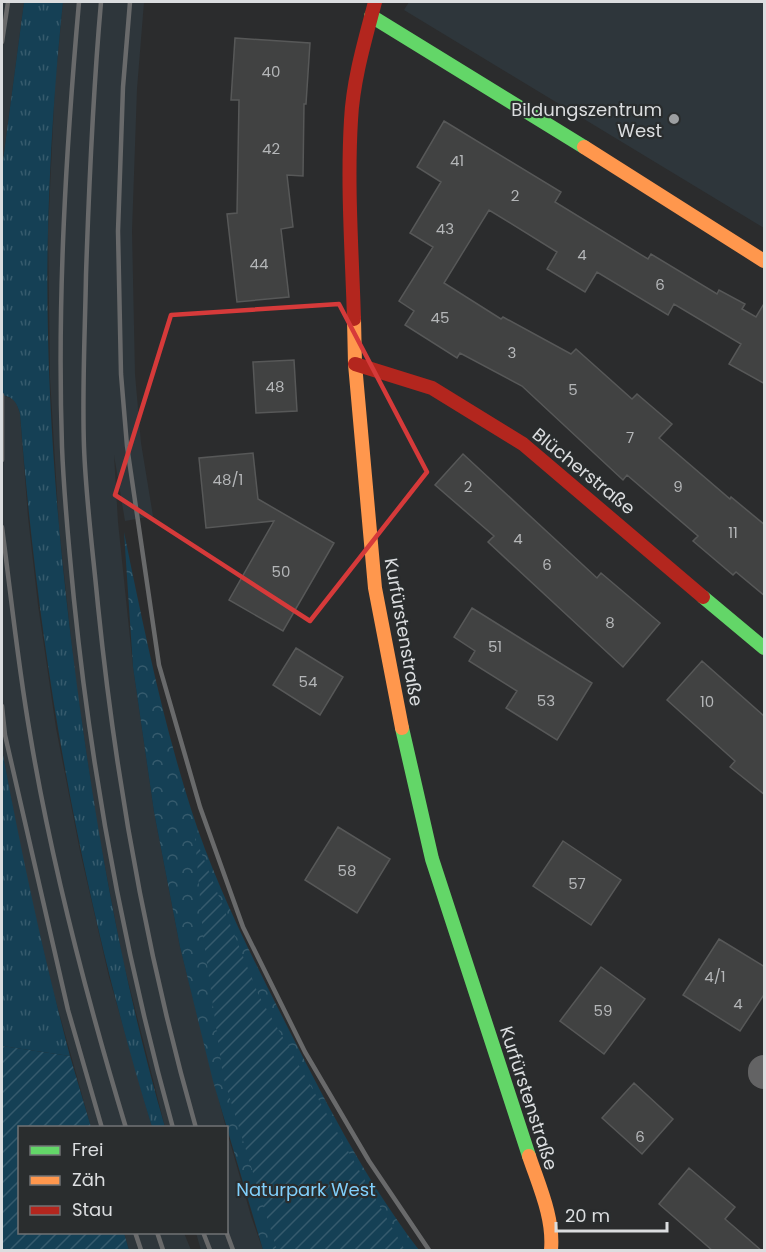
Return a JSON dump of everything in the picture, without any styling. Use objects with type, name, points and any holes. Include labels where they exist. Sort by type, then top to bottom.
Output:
[{"type":"street","name":"Kurfürstenstraße","points":[[375,2],[360,57],[351,118],[350,185],[355,364],[375,588],[409,764],[432,859],[548,1215],[552,1239],[550,1251]]},
{"type":"street","points":[[370,16],[765,261]]},
{"type":"street","name":"Blücherstraße","points":[[355,364],[432,388],[523,444],[765,648]]},
{"type":"highlighted area","points":[[339,304],[427,472],[310,621],[115,495],[171,315]]},
{"type":"shaded area","points":[[2,2],[24,2],[2,168]]},
{"type":"shaded area","points":[[63,2],[144,2],[137,89],[132,231],[135,374],[141,443],[153,516],[125,521],[114,455],[118,522],[133,667],[154,812],[180,947],[225,1126],[165,1126],[123,961],[97,825],[75,676],[59,527],[50,378],[48,231],[55,83]]},
{"type":"shaded area","name":"Bildungszentrum West","points":[[409,2],[764,2],[764,228],[404,10]]},
{"type":"shaded area","points":[[2,395],[13,399],[20,414],[38,605],[56,728],[80,851],[109,977],[152,1126],[91,1126],[53,991],[23,864],[2,749]]},
{"type":"shaded area","points":[[228,1135],[263,1250],[201,1250],[196,1234],[228,1234]]},
{"type":"shaded area","points":[[124,1234],[184,1234],[191,1250],[129,1250]]},
{"type":"green space","points":[[24,2],[63,2],[55,87],[47,293],[51,420],[61,547],[75,673],[99,835],[139,1031],[165,1126],[152,1126],[126,1039],[84,863],[66,775],[39,596],[20,414],[14,401],[2,395],[2,168]]},
{"type":"green space","name":"Naturpark West","points":[[124,532],[162,706],[191,809],[210,862],[257,966],[329,1107],[362,1166],[419,1250],[263,1250],[213,1081],[180,947],[154,812],[133,667]]},
{"type":"green space","points":[[2,749],[33,903],[70,1056],[2,1046]]},
{"type":"green space","name":"Naturpark West","points":[[195,837],[259,996],[405,1250],[277,1250],[223,1076],[203,935]]},
{"type":"green space","points":[[2,1046],[70,1056],[91,1126],[18,1126],[18,1234],[124,1234],[129,1250],[2,1250]]},
{"type":"building","points":[[235,38],[310,43],[306,104],[304,104],[303,176],[287,175],[293,227],[281,229],[289,297],[237,302],[227,214],[237,213],[239,100],[231,100]]},
{"type":"building","points":[[444,121],[561,192],[555,202],[648,259],[651,254],[717,294],[719,290],[745,304],[742,309],[756,317],[765,302],[765,384],[729,364],[741,344],[674,304],[668,315],[597,272],[585,292],[547,269],[557,252],[489,210],[444,283],[501,319],[503,317],[571,354],[576,349],[632,399],[637,394],[672,424],[659,438],[730,499],[731,497],[765,525],[765,596],[736,572],[733,575],[693,541],[698,536],[627,475],[623,480],[522,386],[460,353],[457,358],[405,325],[414,311],[399,301],[433,247],[410,233],[441,182],[417,167]]},
{"type":"building","points":[[294,360],[297,411],[256,413],[253,362]]},
{"type":"building","points":[[253,453],[258,499],[334,543],[283,631],[229,600],[274,521],[206,528],[199,458]]},
{"type":"building","points":[[463,454],[597,578],[601,573],[660,623],[623,667],[488,542],[494,536],[435,485]]},
{"type":"building","points":[[472,608],[592,683],[557,740],[506,708],[517,691],[469,661],[475,651],[454,637]]},
{"type":"building","points":[[296,648],[343,677],[320,715],[273,685]]},
{"type":"building","points":[[702,661],[765,717],[765,795],[730,767],[735,761],[667,700]]},
{"type":"building","points":[[338,827],[390,859],[357,913],[305,880]]},
{"type":"building","points":[[563,841],[621,880],[591,925],[533,886]]},
{"type":"building","points":[[719,939],[765,967],[765,993],[740,1031],[683,995]]},
{"type":"building","points":[[601,967],[645,999],[604,1054],[560,1021]]},
{"type":"building","points":[[634,1083],[673,1119],[642,1154],[602,1118]]},
{"type":"building","points":[[689,1168],[735,1207],[725,1219],[762,1251],[713,1251],[659,1204]]},
{"type":"railway","points":[[2,42],[8,2]]},
{"type":"railway","points":[[79,2],[70,113],[62,280],[61,391],[67,524],[81,667],[112,866],[140,998],[172,1126]]},
{"type":"railway","points":[[101,2],[92,138],[83,382],[88,507],[105,672],[135,869],[178,1064],[195,1126]]},
{"type":"railway","points":[[130,2],[123,87],[118,231],[121,374],[127,446],[159,665],[200,807],[243,927],[305,1052],[369,1161],[429,1250]]},
{"type":"railway","points":[[2,395],[2,460]]},
{"type":"railway","points":[[2,527],[18,656],[49,834],[84,982],[125,1126]]},
{"type":"railway","points":[[2,706],[5,735],[68,1010],[101,1126]]},
{"type":"railway","points":[[136,1234],[141,1250]]},
{"type":"railway","points":[[158,1234],[163,1250]]},
{"type":"railway","points":[[204,1234],[210,1250]]},
{"type":"railway","points":[[227,1234],[233,1250]]},
{"type":"traffic: fast","points":[[371,16],[584,147]]},
{"type":"traffic: fast","points":[[703,597],[764,648]]},
{"type":"traffic: fast","points":[[402,728],[432,859],[529,1156]]},
{"type":"traffic: slow","points":[[584,147],[764,261]]},
{"type":"traffic: slow","points":[[354,319],[355,364],[375,588],[402,728]]},
{"type":"traffic: slow","points":[[529,1156],[548,1214],[551,1250]]},
{"type":"traffic: jam","points":[[354,319],[350,195],[351,120],[357,75],[375,2]]},
{"type":"traffic: jam","points":[[355,364],[432,388],[523,444],[703,597]]},
{"type":"place","name":"Bildungszentrum West","points":[[674,119]]}]
